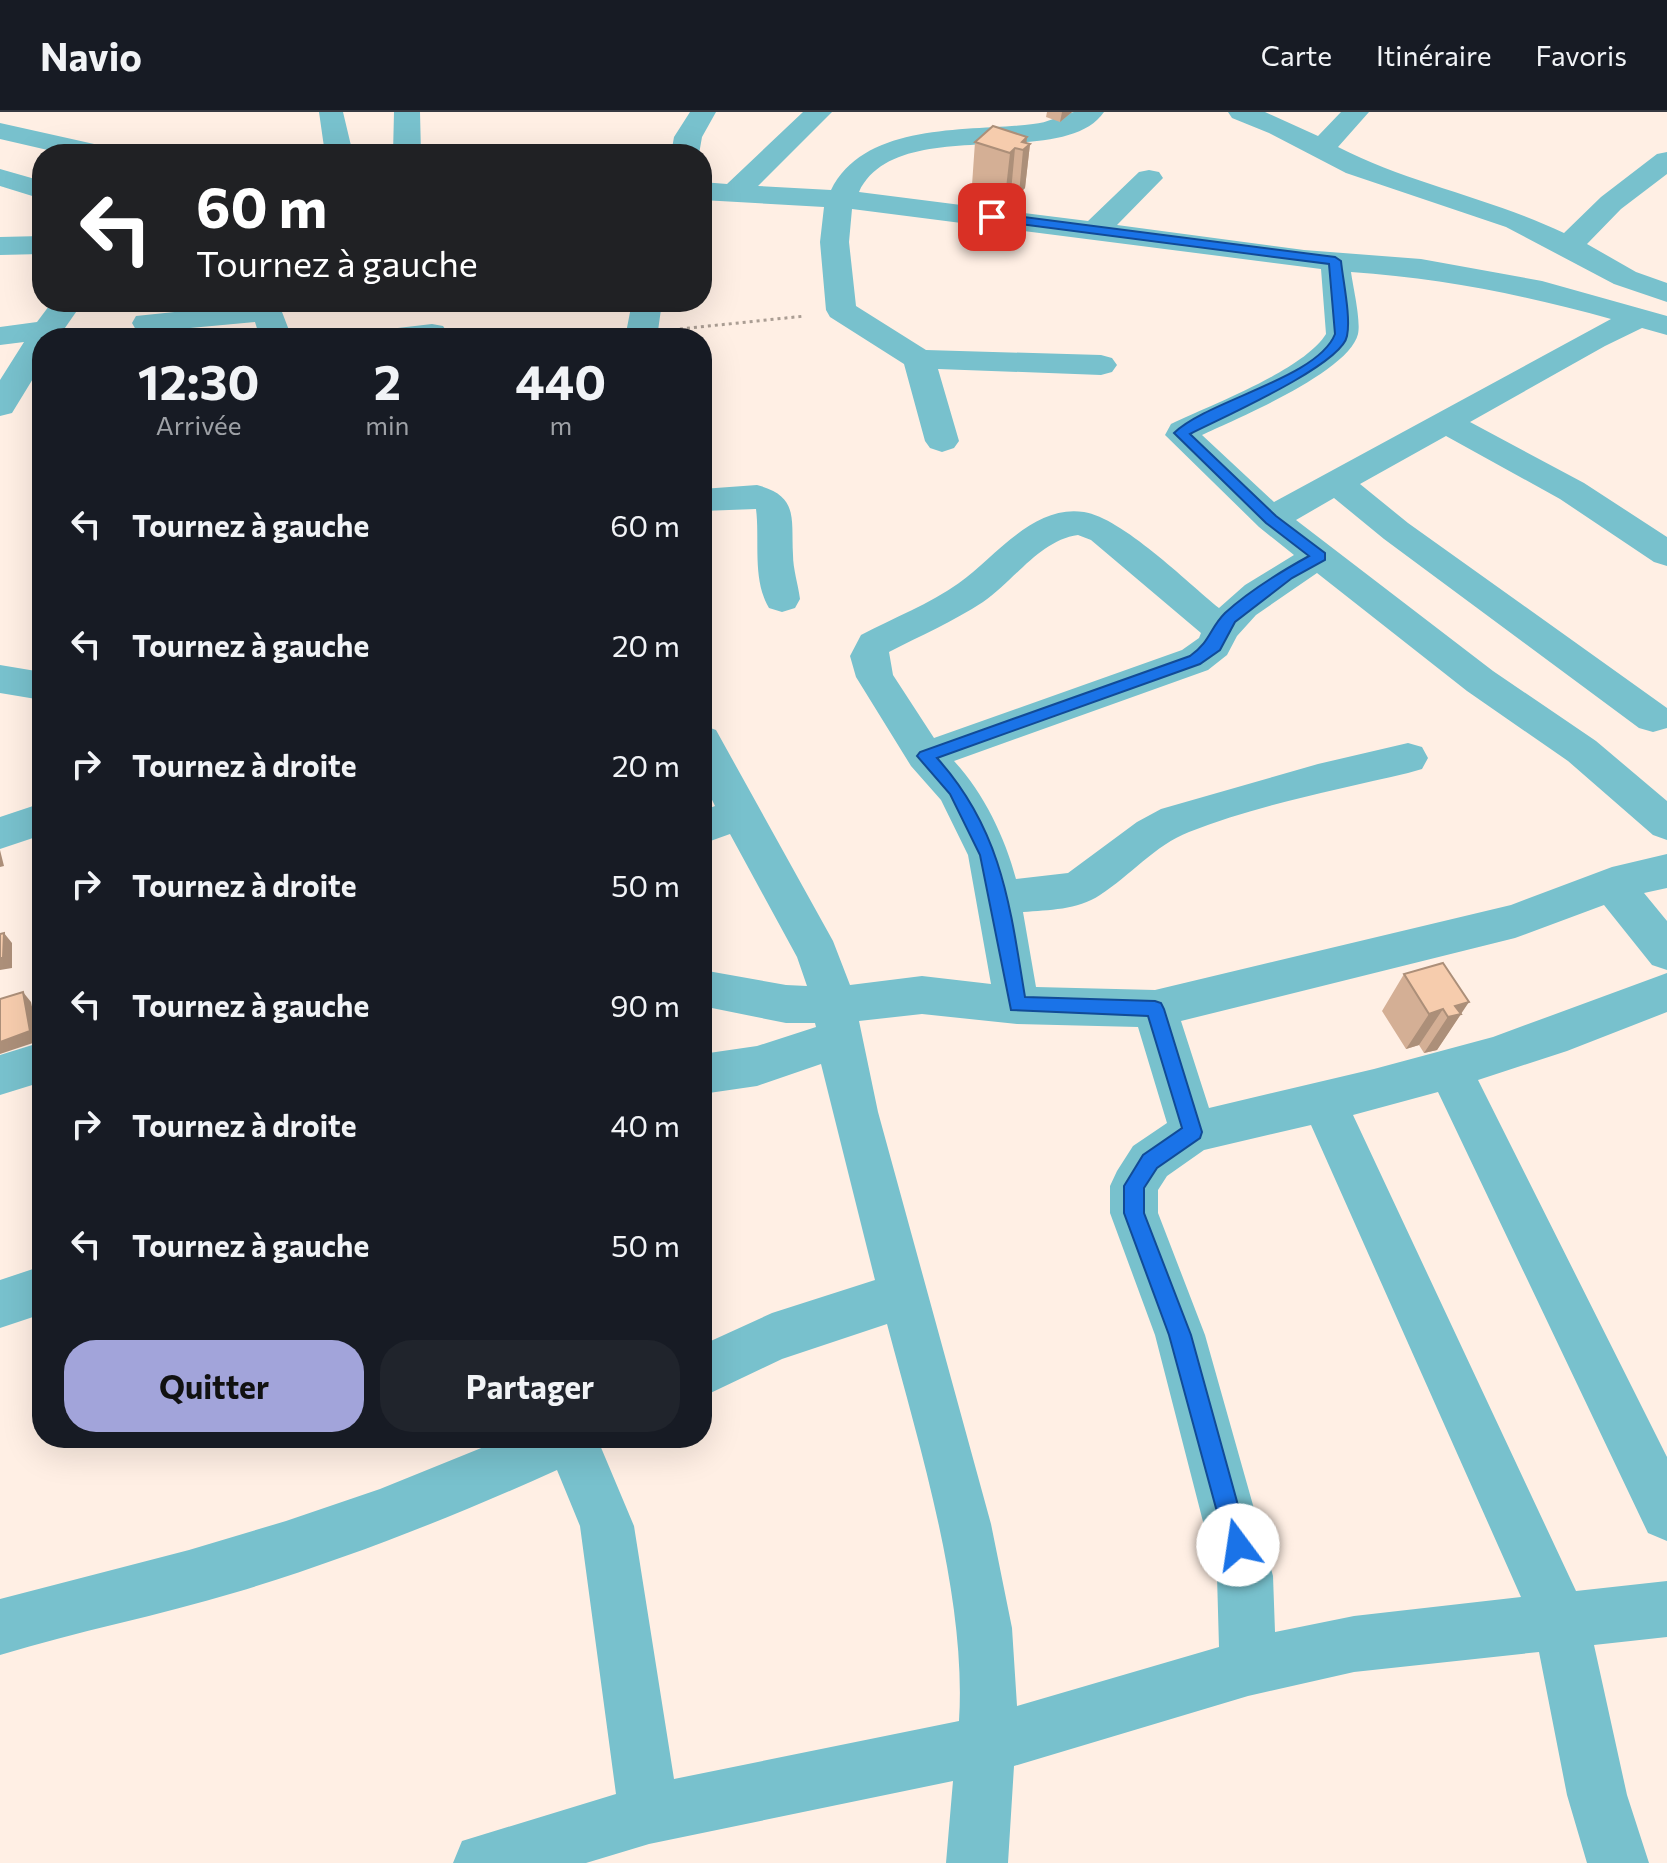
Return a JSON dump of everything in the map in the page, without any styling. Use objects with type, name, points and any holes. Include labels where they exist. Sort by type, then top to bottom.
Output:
[{"type":"street","points":[[407,112],[407,144]]},
{"type":"street","points":[[687,144],[703,112]]},
{"type":"street","points":[[734,193],[819,112]]},
{"type":"street","points":[[1091,112],[1078,122],[1058,129],[958,139],[889,153],[856,171],[840,201],[834,252],[841,310],[919,359],[1101,365]]},
{"type":"street","points":[[1241,112],[1279,127],[1356,167],[1516,221],[1567,245],[1614,273],[1667,293]]},
{"type":"street","points":[[1320,150],[1356,112]]},
{"type":"street","points":[[331,114],[337,144]]},
{"type":"street","points":[[0,131],[58,144]]},
{"type":"street","points":[[1567,245],[1592,225],[1611,203],[1667,160]]},
{"type":"street","points":[[0,177],[32,187]]},
{"type":"street","points":[[1095,231],[1149,178]]},
{"type":"street","points":[[712,192],[879,202],[1474,276],[1542,290],[1652,322]]},
{"type":"street","points":[[0,246],[32,245]]},
{"type":"street","points":[[1335,261],[1342,334],[1338,344],[1309,367],[1181,433],[1271,519],[1480,681],[1582,751],[1667,824]]},
{"type":"street","points":[[148,321],[261,312],[271,319],[273,328]]},
{"type":"street","points":[[1271,519],[1594,339],[1652,322]]},
{"type":"street","points":[[0,336],[32,332]]},
{"type":"street","points":[[0,406],[10,377],[32,349]]},
{"type":"street","points":[[919,359],[942,441]]},
{"type":"street","points":[[1448,423],[1572,491],[1667,554]]},
{"type":"street","points":[[1337,483],[1396,531],[1660,714],[1582,751]]},
{"type":"street","points":[[712,499],[757,496],[768,501],[774,509],[775,559],[782,599]]},
{"type":"street","points":[[1017,1005],[989,855],[956,790],[925,756],[875,677],[869,656],[874,644],[970,593],[1038,537],[1057,526],[1082,523],[1103,532],[1221,629]]},
{"type":"street","points":[[925,756],[1195,660],[1214,646],[1229,618],[1287,574],[1319,556]]},
{"type":"street","points":[[0,679],[32,684]]},
{"type":"street","points":[[999,897],[1064,892],[1083,885],[1151,833],[1175,820],[1318,779],[1408,758]]},
{"type":"street","points":[[712,760],[818,954],[836,1022],[844,1075],[949,1462],[984,1629],[991,1691],[977,1863]]},
{"type":"street","points":[[712,824],[739,813]]},
{"type":"street","points":[[0,833],[32,822]]},
{"type":"street","points":[[712,1073],[757,1066],[836,1022],[922,995],[1017,1005],[1155,1009],[1515,921],[1612,884],[1667,871]]},
{"type":"street","points":[[1612,884],[1667,952]]},
{"type":"street","points":[[712,990],[786,1004],[836,1022]]},
{"type":"street","points":[[1248,1667],[1245,1576],[1215,1453],[1180,1335],[1134,1213],[1134,1186],[1150,1161],[1193,1132],[1324,1103],[1450,1070],[1608,1018],[1667,992]]},
{"type":"street","points":[[1155,1009],[1193,1132]]},
{"type":"street","points":[[0,1075],[32,1065]]},
{"type":"street","points":[[1450,1070],[1667,1514]]},
{"type":"street","points":[[1324,1103],[1561,1621],[1597,1795],[1618,1863]]},
{"type":"street","points":[[0,1304],[32,1293]]},
{"type":"street","points":[[712,1367],[772,1338],[903,1295]]},
{"type":"street","points":[[0,1627],[190,1578],[341,1531],[489,1474],[546,1448]]},
{"type":"street","points":[[572,1448],[607,1526],[649,1814]]},
{"type":"street","points":[[484,1863],[649,1814],[986,1745],[1248,1667],[1354,1644],[1667,1609]]},
{"type":"path","points":[[642,324],[759,322],[841,310]]},
{"type":"building","points":[[993,126],[1027,137],[1022,142],[1030,144],[1023,150],[1015,148],[1010,153],[975,142]]},
{"type":"building","points":[[4,933],[3,958],[0,958],[0,934]]},
{"type":"building","points":[[1443,963],[1469,1002],[1455,1006],[1461,1014],[1448,1017],[1443,1009],[1429,1014],[1404,974]]},
{"type":"building","points":[[23,992],[30,1031],[0,1042],[0,999]]},
{"type":"route","points":[[992,217],[1335,261],[1342,334],[1338,344],[1309,367],[1181,433],[1271,519],[1319,556],[1287,574],[1229,618],[1214,646],[1195,660],[925,756],[956,790],[989,855],[1017,1005],[1155,1009],[1193,1132],[1150,1161],[1134,1186],[1134,1213],[1180,1335],[1238,1545]]}]
